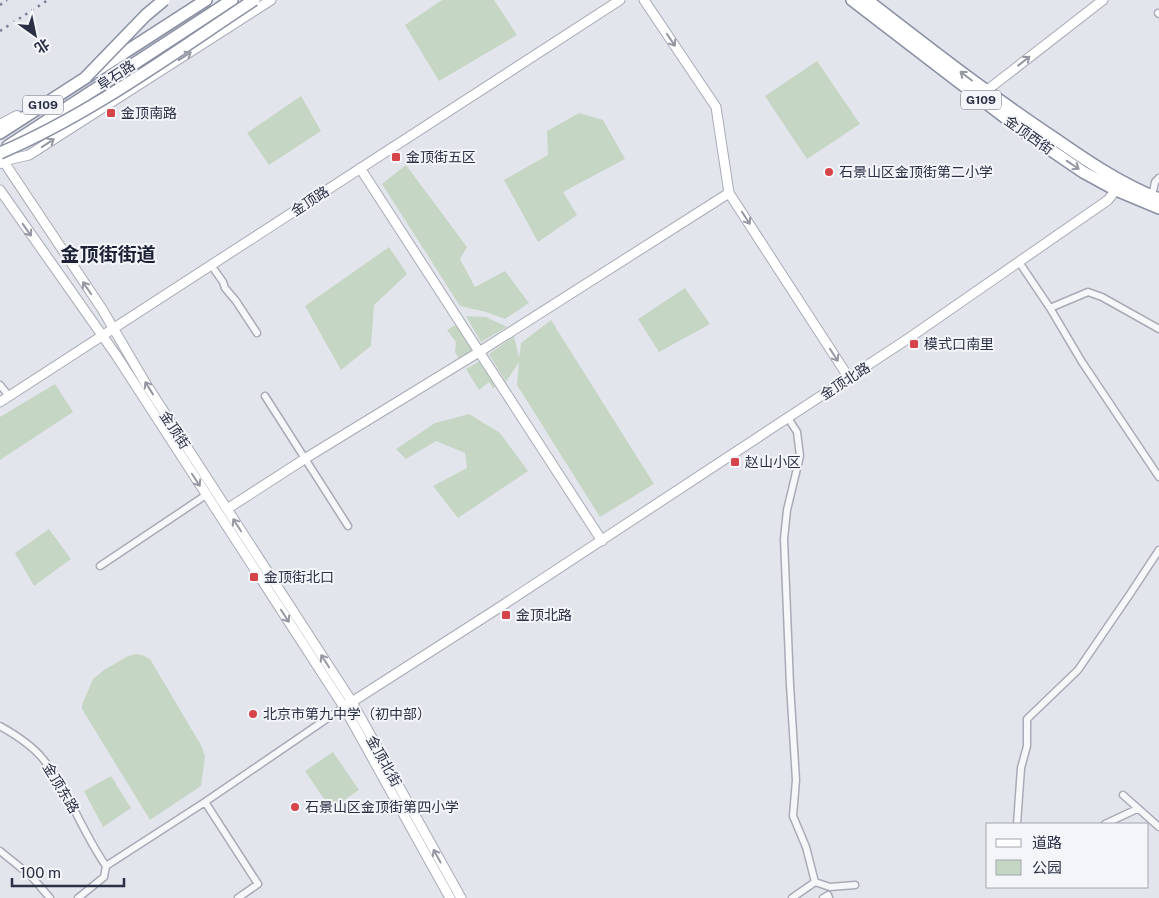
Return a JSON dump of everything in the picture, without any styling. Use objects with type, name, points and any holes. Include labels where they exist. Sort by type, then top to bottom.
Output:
[{"type":"highway","points":[[86,77],[139,22],[164,0]]},
{"type":"highway","name":"阜石路","points":[[0,133],[206,0]]},
{"type":"highway","name":"阜石路","points":[[1,157],[232,0]]},
{"type":"highway","points":[[1,157],[95,104],[254,0]]},
{"type":"highway","name":"金顶西街","points":[[852,0],[1020,129],[1083,172],[1119,186]]},
{"type":"highway","name":"金顶西街","points":[[867,0],[986,91],[1092,164],[1119,186]]},
{"type":"highway","name":"G109","points":[[1119,186],[1156,198]]},
{"type":"highway","name":"G109","points":[[1119,186],[1159,208]]},
{"type":"main road","points":[[0,124],[7,122],[196,0]]},
{"type":"main road","points":[[1,157],[20,141],[237,0]]},
{"type":"street","points":[[1,157],[29,155],[271,0]]},
{"type":"street","name":"金顶路","points":[[0,402],[620,0]]},
{"type":"street","points":[[644,0],[716,107],[729,193],[849,378]]},
{"type":"street","points":[[986,91],[1103,0]]},
{"type":"street","points":[[207,20],[239,21]]},
{"type":"street","points":[[109,104],[117,78]]},
{"type":"street","name":"金顶街","points":[[1,157],[102,309],[348,705]]},
{"type":"street","points":[[360,168],[602,541]]},
{"type":"street","points":[[1156,198],[1155,182],[1159,178]]},
{"type":"street","name":"金顶北路","points":[[106,866],[205,802],[348,705],[849,378],[1108,200],[1119,186]]},
{"type":"street","name":"金顶街","points":[[0,190],[116,355],[206,495],[348,705]]},
{"type":"street","points":[[227,509],[306,458],[480,352],[729,193]]},
{"type":"street","points":[[1019,262],[1050,308],[1082,362],[1159,477]]},
{"type":"street","points":[[211,265],[257,333]]},
{"type":"street","points":[[1050,308],[1088,292],[1102,297],[1159,329]]},
{"type":"street","points":[[0,385],[9,396]]},
{"type":"street","points":[[265,396],[348,526]]},
{"type":"street","points":[[788,418],[797,432],[800,456],[787,510],[784,539],[796,780],[793,816],[806,847],[815,882]]},
{"type":"street","points":[[100,566],[206,495]]},
{"type":"street","points":[[1017,823],[1021,768],[1028,746],[1026,719],[1078,670],[1159,550]]},
{"type":"street","name":"金顶北街","points":[[348,705],[450,898]]},
{"type":"street","name":"金顶北街","points":[[348,705],[461,898]]},
{"type":"street","name":"金顶东路","points":[[0,726],[19,736],[43,758],[64,790],[106,866]]},
{"type":"street","points":[[1122,795],[1159,827]]},
{"type":"street","points":[[205,802],[258,884],[238,898]]},
{"type":"street","points":[[1107,823],[1137,809]]},
{"type":"street","points":[[0,851],[31,876],[50,898]]},
{"type":"street","points":[[78,898],[104,877],[106,866]]},
{"type":"street","points":[[815,882],[830,887],[855,885]]},
{"type":"street","points":[[792,898],[815,882]]},
{"type":"street","points":[[823,898],[828,896],[829,898]]},
{"type":"green space","points":[[442,0],[494,0],[517,35],[439,81],[405,25]]},
{"type":"green space","points":[[817,61],[860,124],[807,159],[765,96]]},
{"type":"green space","points":[[301,96],[321,131],[269,165],[247,133]]},
{"type":"green space","points":[[579,113],[603,120],[625,159],[563,192],[577,215],[538,242],[504,180],[548,155],[547,131]]},
{"type":"green space","points":[[406,165],[467,247],[460,259],[475,287],[505,271],[529,303],[505,319],[460,306],[382,184]]},
{"type":"green space","points":[[389,247],[407,274],[374,305],[371,346],[341,370],[305,306]]},
{"type":"green space","points":[[685,288],[710,324],[659,352],[638,319]]},
{"type":"green space","points":[[466,316],[486,317],[507,327],[481,342]]},
{"type":"green space","points":[[551,320],[654,484],[600,517],[517,385],[519,362],[506,382],[489,354],[514,336],[519,358],[521,343]]},
{"type":"green space","points":[[457,324],[473,350],[460,361],[455,352],[456,342],[447,330]]},
{"type":"green space","points":[[480,361],[496,387],[493,388],[489,382],[479,390],[466,369]]},
{"type":"green space","points":[[55,384],[73,412],[0,460],[0,417]]},
{"type":"green space","points":[[469,414],[500,433],[528,471],[458,518],[433,486],[467,468],[465,453],[436,441],[406,459],[396,449],[435,423]]},
{"type":"green space","points":[[49,529],[71,559],[34,586],[15,553]]},
{"type":"green space","points":[[136,654],[150,659],[202,747],[205,757],[201,786],[150,820],[82,709],[93,679],[128,656]]},
{"type":"green space","points":[[333,752],[359,790],[331,809],[305,771]]},
{"type":"green space","points":[[111,776],[131,808],[103,827],[84,791]]},
{"type":"railway","points":[[0,5],[7,0]]},
{"type":"railway","points":[[0,31],[48,0]]},
{"type":"place","name":"金顶南路","points":[[111,113]]},
{"type":"place","name":"金顶街五区","points":[[396,157]]},
{"type":"place","name":"石景山区金顶街第二小学","points":[[829,172]]},
{"type":"place","name":"模式口南里","points":[[914,344]]},
{"type":"place","name":"赵山小区","points":[[735,462]]},
{"type":"place","name":"金顶街北口","points":[[254,577]]},
{"type":"place","name":"金顶北路","points":[[506,615]]},
{"type":"place","name":"北京市第九中学（初中部）","points":[[253,714]]},
{"type":"place","name":"石景山区金顶街第四小学","points":[[295,807]]},
{"type":"district","name":"金顶街街道","points":[[108,254]]}]
